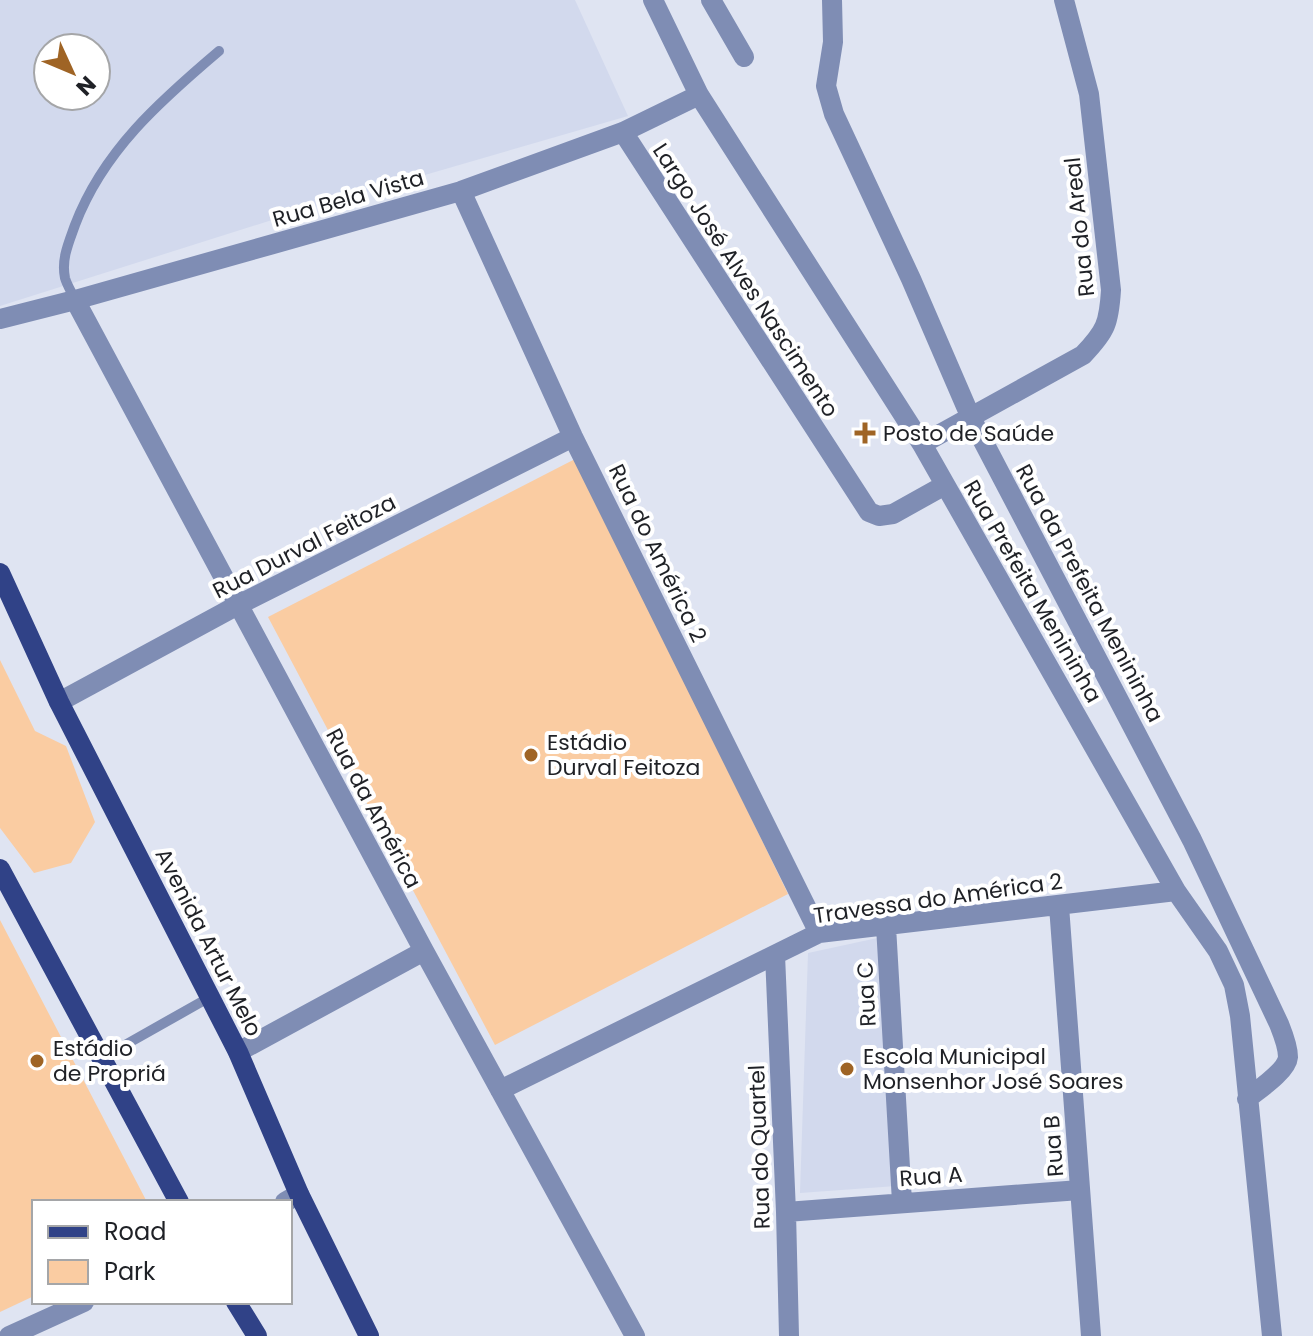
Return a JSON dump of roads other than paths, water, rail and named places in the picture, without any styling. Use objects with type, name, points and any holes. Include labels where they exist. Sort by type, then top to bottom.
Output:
[{"type":"main road","name":"Avenida Artur Melo","points":[[0,573],[59,702],[238,1052],[292,1198],[369,1336]]},
{"type":"main road","points":[[0,869],[178,1200]]},
{"type":"main road","points":[[237,1304],[257,1336]]},
{"type":"street","name":"Rua Prefeita Menininha","points":[[653,0],[699,95],[922,444],[1176,891],[1218,951],[1234,985],[1240,1016],[1272,1336]]},
{"type":"street","points":[[711,0],[744,57]]},
{"type":"street","name":"Rua da Prefeita Menininha","points":[[832,0],[833,42],[826,86],[834,114],[911,279],[971,418],[1192,840],[1279,1024],[1288,1058],[1284,1067],[1247,1099]]},
{"type":"street","name":"Rua do Areal","points":[[922,444],[1083,355],[1101,336],[1110,313],[1111,290],[1089,94],[1064,0]]},
{"type":"street","name":"Rua Bela Vista","points":[[0,319],[461,191],[623,132],[699,95]]},
{"type":"street","name":"Largo José Alves Nascimento","points":[[623,132],[869,512],[879,516],[893,514],[945,485]]},
{"type":"street","name":"Rua do América 2","points":[[461,191],[573,437],[819,933]]},
{"type":"street","name":"Rua da América","points":[[75,300],[424,951],[635,1336]]},
{"type":"street","name":"Rua Durval Feitoza","points":[[59,702],[238,605],[573,437]]},
{"type":"street","name":"Travessa do América 2","points":[[500,1090],[819,933],[1176,891]]},
{"type":"street","name":"Rua B","points":[[1059,906],[1091,1336]]},
{"type":"street","name":"Rua C","points":[[886,926],[902,1202]]},
{"type":"street","points":[[238,1052],[424,951]]},
{"type":"street","name":"Rua do Quartel","points":[[775,955],[789,1336]]},
{"type":"street","points":[[1234,985],[1255,971]]},
{"type":"street","name":"Rua A","points":[[786,1212],[1080,1190]]},
{"type":"street","points":[[9,1336],[47,1329],[81,1304]]},
{"type":"lane","points":[[75,300],[65,279],[64,254],[83,203],[119,146],[170,93],[219,51]]},
{"type":"lane","points":[[102,1058],[210,997]]},
{"type":"place","name":"Posto de Saúde","points":[[865,433]]},
{"type":"place","name":"Estádio Durval Feitoza","points":[[531,755]]},
{"type":"place","name":"Estádio de Propriá","points":[[37,1061]]},
{"type":"place","name":"Escola Municipal Monsenhor José Soares","points":[[847,1069]]}]
